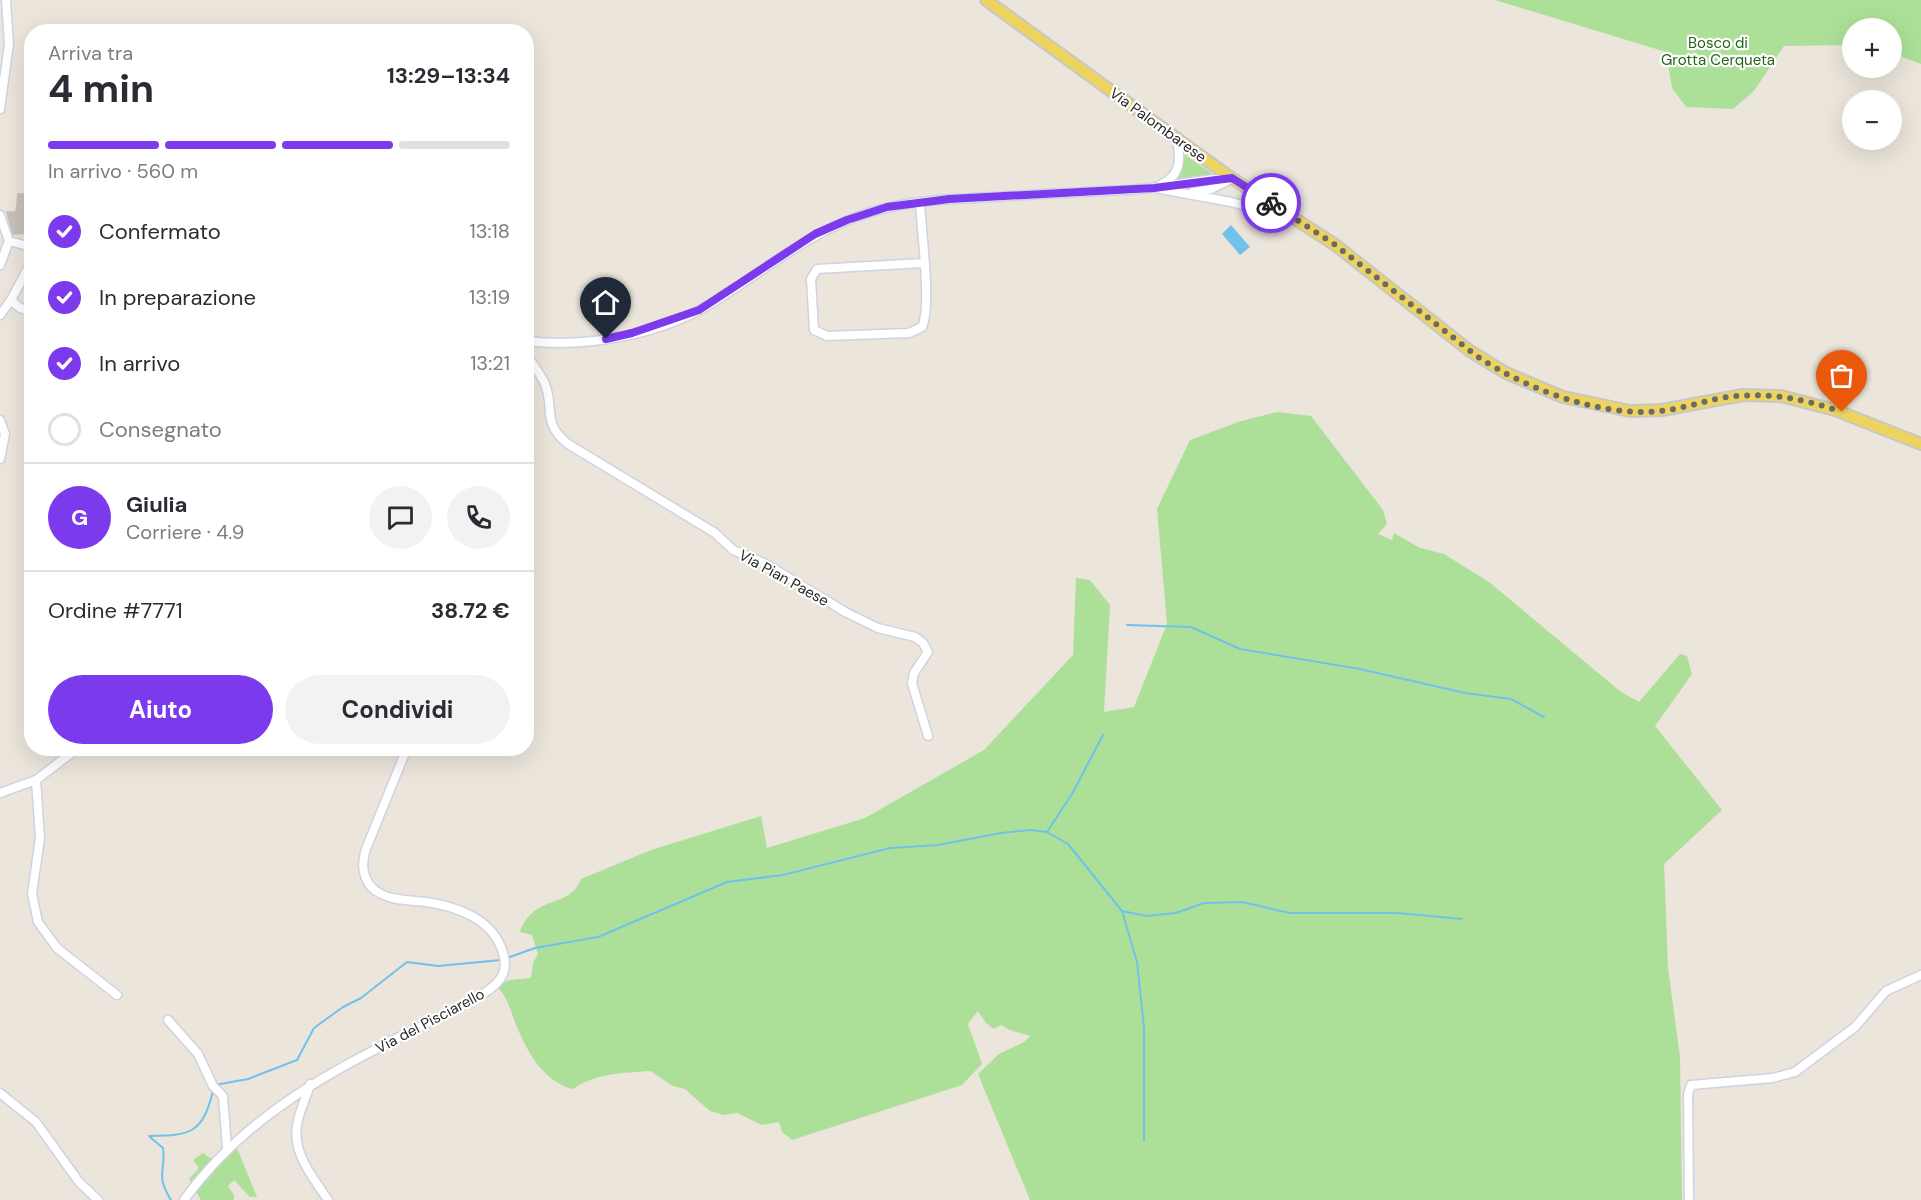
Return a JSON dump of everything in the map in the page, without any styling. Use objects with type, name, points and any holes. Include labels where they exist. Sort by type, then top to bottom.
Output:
[{"type":"main road","name":"Via Palombarese","points":[[986,0],[1232,178],[1296,218],[1356,261],[1478,357],[1506,373],[1556,395],[1606,408],[1649,412],[1743,395],[1776,395],[1829,408],[1921,444]]},
{"type":"street","points":[[0,110],[9,44],[6,0]]},
{"type":"street","points":[[1154,188],[1172,178],[1177,170],[1179,157],[1176,137]]},
{"type":"street","points":[[534,341],[559,343],[599,340],[665,323],[714,302],[822,231],[873,211],[920,202],[1154,188],[1232,178]]},
{"type":"street","points":[[1181,193],[1209,189],[1232,178]]},
{"type":"street","points":[[1154,188],[1231,202],[1296,218]]},
{"type":"street","points":[[920,202],[926,317],[919,330],[827,336],[814,330],[811,282],[817,269],[923,262]]},
{"type":"street","points":[[0,215],[9,241],[0,265]]},
{"type":"street","points":[[9,241],[24,245]]},
{"type":"street","points":[[1,311],[11,300],[24,276]]},
{"type":"street","points":[[11,300],[17,307],[24,309]]},
{"type":"street","name":"Via Pian Paese","points":[[534,369],[545,386],[550,420],[557,433],[568,444],[715,533],[736,551],[766,564],[862,621],[915,638],[925,645],[927,655],[914,673],[912,683],[928,736]]},
{"type":"street","points":[[0,420],[5,434],[0,459]]},
{"type":"street","points":[[0,793],[36,780],[68,756]]},
{"type":"street","name":"Via del Pisciarello","points":[[184,1200],[227,1148],[310,1084],[491,989],[502,978],[504,957],[494,933],[469,914],[441,905],[385,896],[374,889],[366,879],[363,862],[367,845],[404,756]]},
{"type":"street","points":[[36,780],[40,838],[32,894],[36,918],[57,948],[117,995]]},
{"type":"street","points":[[1689,1200],[1688,1094],[1691,1085],[1773,1078],[1795,1072],[1855,1028],[1886,991],[1921,975]]},
{"type":"street","points":[[168,1020],[200,1057],[213,1086],[222,1096],[227,1148]]},
{"type":"street","points":[[310,1084],[297,1123],[297,1144],[306,1166],[328,1200]]},
{"type":"street","points":[[0,1093],[33,1118],[79,1182],[98,1200]]},
{"type":"green space","name":"Bosco di Grotta Cerqueta","points":[[1495,0],[1921,0],[1921,64],[1902,57],[1902,18],[1842,18],[1842,45],[1784,46],[1754,91],[1733,109],[1686,107],[1672,88],[1666,52]]},
{"type":"green space","points":[[1184,154],[1214,175],[1175,179]]},
{"type":"green space","points":[[1277,412],[1311,416],[1383,510],[1387,524],[1378,534],[1392,540],[1394,533],[1420,548],[1444,554],[1489,582],[1621,692],[1639,702],[1680,654],[1687,656],[1692,674],[1655,726],[1722,810],[1664,864],[1668,968],[1680,1057],[1682,1200],[1030,1200],[978,1074],[999,1054],[1024,1042],[1030,1036],[1001,1025],[994,1029],[986,1023],[978,1011],[968,1024],[982,1064],[962,1085],[792,1140],[782,1132],[779,1122],[762,1125],[737,1113],[724,1115],[710,1111],[685,1089],[673,1086],[650,1071],[600,1077],[573,1089],[553,1080],[544,1072],[530,1054],[519,1033],[506,998],[496,986],[510,980],[531,978],[533,963],[538,954],[532,935],[520,932],[526,920],[534,912],[568,895],[576,889],[581,879],[651,850],[761,816],[767,848],[865,818],[984,750],[1073,655],[1076,578],[1090,580],[1110,605],[1104,712],[1134,707],[1167,624],[1157,509],[1190,440],[1238,422]]},
{"type":"green space","points":[[237,1148],[257,1197],[250,1197],[234,1180],[228,1186],[234,1195],[234,1200],[201,1200],[189,1179],[199,1168],[193,1160],[203,1153],[210,1158],[226,1156]]},
{"type":"water","points":[[1231,225],[1250,247],[1240,255],[1222,234]]},
{"type":"building","points":[[18,194],[24,194],[24,233],[13,234],[7,212],[16,212]]},
{"type":"waterway","points":[[1127,625],[1191,627],[1240,649],[1360,669],[1465,693],[1511,699],[1544,717]]},
{"type":"waterway","points":[[1047,832],[1072,794],[1103,735]]},
{"type":"waterway","points":[[507,958],[535,948],[598,937],[727,882],[783,875],[890,848],[938,845],[1030,830],[1047,832],[1068,844],[1122,911],[1137,962],[1144,1028],[1144,1141]]},
{"type":"waterway","points":[[1122,911],[1146,916],[1176,913],[1204,903],[1242,902],[1290,913],[1398,913],[1462,919]]},
{"type":"waterway","points":[[215,1085],[248,1079],[297,1060],[314,1028],[343,1007],[361,998],[407,962],[438,966],[501,960]]},
{"type":"waterway","points":[[149,1136],[175,1135],[192,1130],[204,1116],[213,1091]]},
{"type":"waterway","points":[[150,1137],[163,1148],[162,1179],[171,1200]]},
{"type":"way so far","points":[[1271,203],[1334,244],[1478,357],[1500,370],[1550,392],[1577,401],[1630,411],[1662,411],[1731,397],[1760,394],[1776,395],[1842,412]]},
{"type":"route","points":[[606,339],[665,323],[699,310],[815,234],[847,220],[887,207],[929,200],[1154,188],[1216,178],[1232,178],[1271,203]]}]
